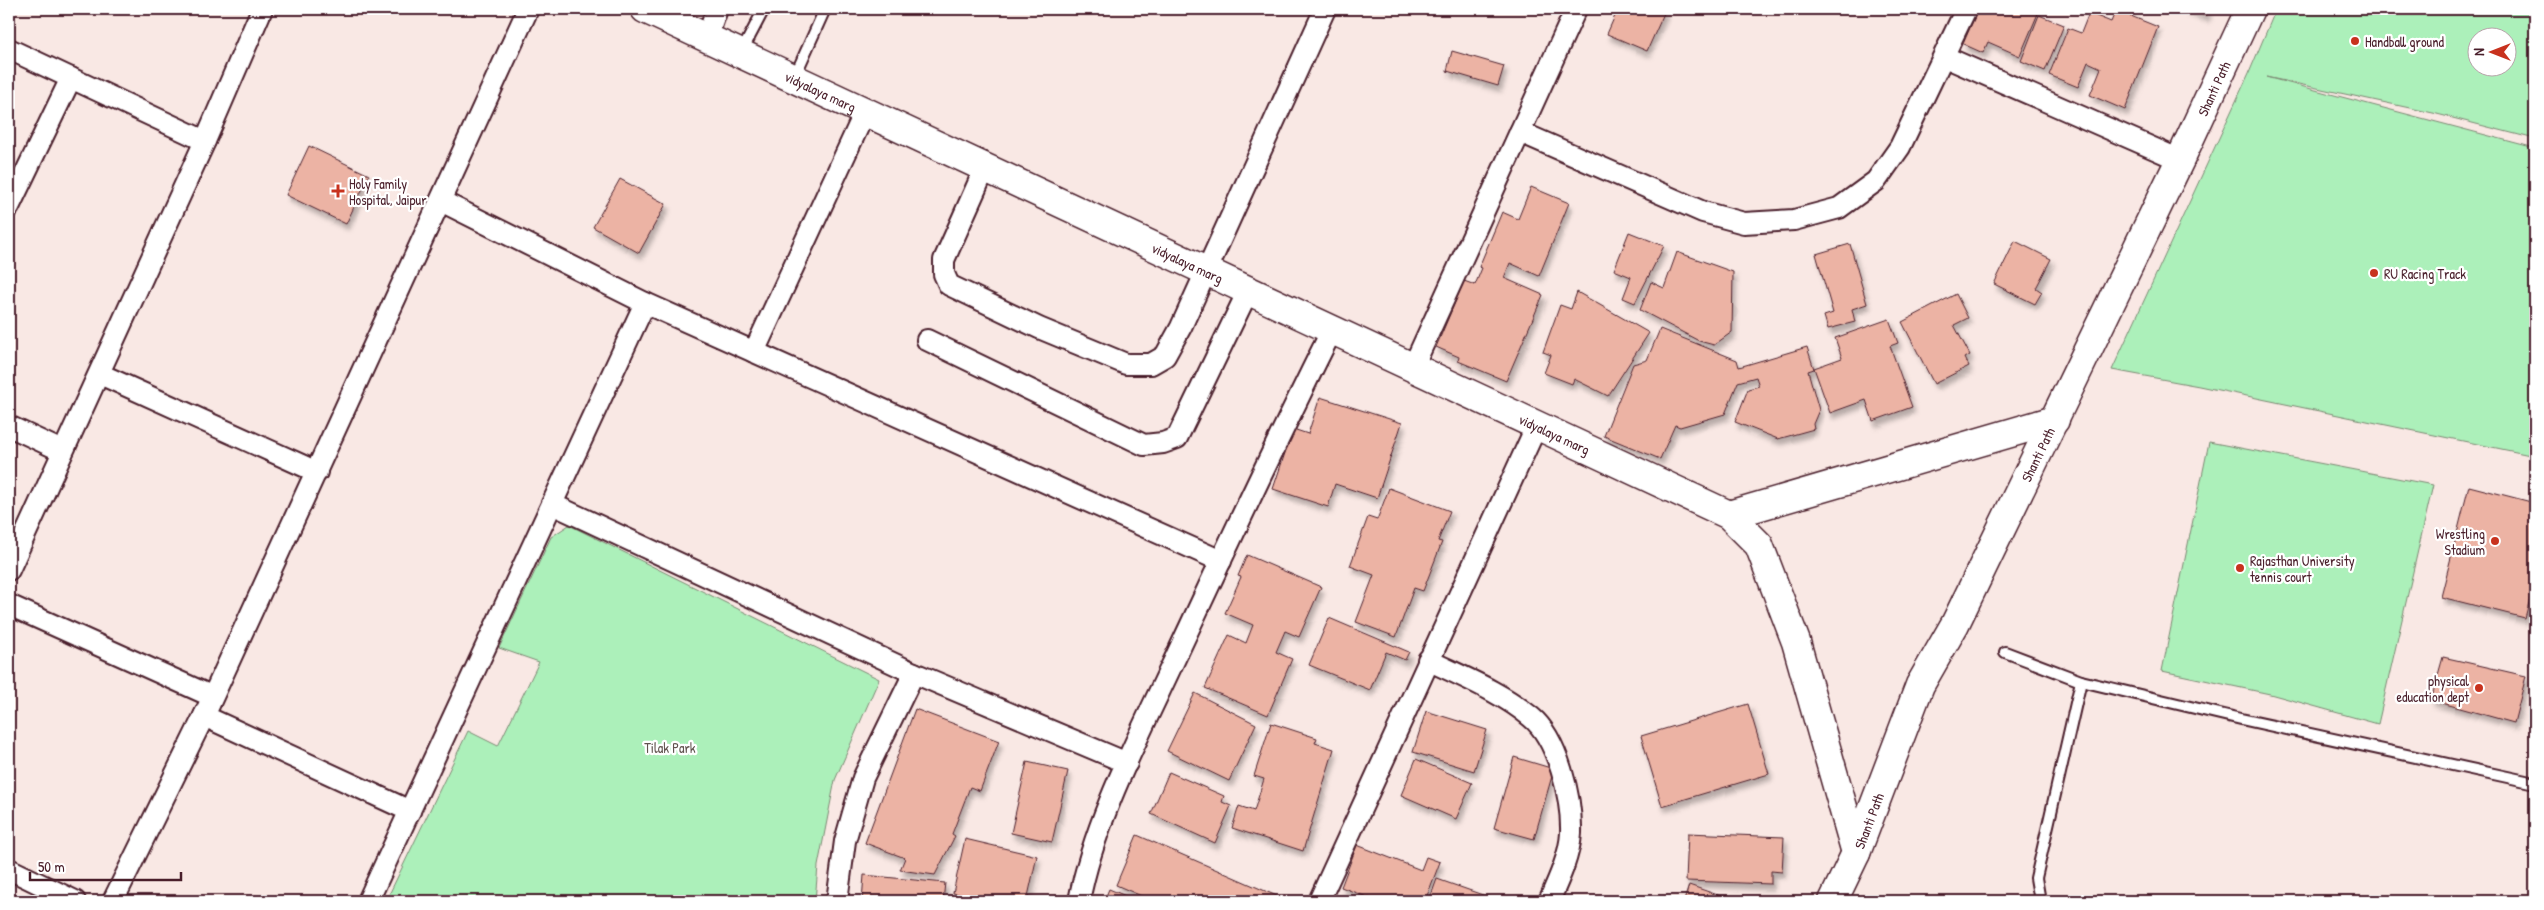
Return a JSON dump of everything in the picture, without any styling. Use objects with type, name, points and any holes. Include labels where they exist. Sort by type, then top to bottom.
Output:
[{"type":"street","points":[[9,570],[62,452],[100,374],[205,140],[260,9]]},
{"type":"street","points":[[114,901],[204,716],[211,696],[317,472],[528,9]]},
{"type":"street","name":"vidyalaya marg","points":[[645,9],[1729,515]]},
{"type":"street","points":[[707,38],[717,9]]},
{"type":"street","points":[[985,168],[944,260],[944,274],[949,285],[1039,328],[1126,364],[1151,364],[1165,356],[1206,271],[1325,9]]},
{"type":"street","points":[[1413,367],[1576,9]]},
{"type":"street","points":[[1520,132],[1703,212],[1744,223],[1794,220],[1839,208],[1876,181],[1900,147],[1945,57],[1966,9]]},
{"type":"street","name":"Shanti Path","points":[[1833,901],[1856,853],[1920,685],[1955,624],[2180,160],[2250,9]]},
{"type":"street","points":[[9,49],[205,140]]},
{"type":"street","points":[[1945,57],[2180,160]]},
{"type":"street","points":[[9,207],[71,78]]},
{"type":"street","points":[[754,352],[865,112]]},
{"type":"street","points":[[441,201],[645,303],[1220,561]]},
{"type":"street","points":[[927,340],[1144,446],[1163,443],[1177,438],[1248,291]]},
{"type":"street","points":[[368,901],[645,303]]},
{"type":"street","points":[[1079,901],[1085,868],[1127,763],[1220,561],[1332,330]]},
{"type":"street","points":[[100,374],[317,472]]},
{"type":"street","points":[[1856,853],[1796,642],[1758,545],[1729,515],[2054,420]]},
{"type":"street","points":[[1320,901],[1428,660],[1537,425]]},
{"type":"street","points":[[9,426],[62,452]]},
{"type":"street","points":[[552,504],[914,673],[1127,763]]},
{"type":"street","points":[[9,605],[211,696]]},
{"type":"street","points":[[1428,660],[1504,697],[1533,718],[1556,752],[1569,795],[1571,834],[1558,881],[1549,901]]},
{"type":"street","points":[[836,901],[844,841],[863,778],[914,673]]},
{"type":"street","points":[[204,716],[410,811]]},
{"type":"street","points":[[9,869],[76,901]]},
{"type":"lane","points":[[741,54],[764,9]]},
{"type":"lane","points":[[794,78],[821,10]]},
{"type":"lane","points":[[2005,652],[2082,681],[2250,721],[2535,783]]},
{"type":"lane","points":[[2040,901],[2036,878],[2082,681]]},
{"type":"green space","points":[[2276,9],[2535,9],[2535,139],[2433,113],[2266,77],[2535,148],[2535,456],[2199,386],[2112,370],[2249,73]]},
{"type":"green space","points":[[2209,442],[2433,485],[2378,724],[2270,694],[2162,671]]},
{"type":"green space","name":"Tilak Park","points":[[569,525],[879,679],[835,780],[818,866],[815,901],[386,901],[468,731],[498,746],[539,662],[499,648],[551,537]]},
{"type":"building","points":[[1618,9],[1660,9],[1665,11],[1647,51],[1607,34]]},
{"type":"building","points":[[1978,9],[2035,9],[2039,11],[2020,56],[1988,42],[1983,53],[1963,44]]},
{"type":"building","points":[[2185,9],[2208,9],[2206,16]]},
{"type":"building","points":[[2116,10],[2158,27],[2125,110],[2090,95],[2101,68],[2088,62],[2078,87],[2049,75],[2068,28],[2081,33],[2089,13],[2111,22]]},
{"type":"building","points":[[2039,15],[2064,25],[2045,71],[2021,61]]},
{"type":"building","points":[[1452,51],[1504,66],[1498,86],[1447,71]]},
{"type":"building","points":[[309,146],[369,175],[346,224],[286,195]]},
{"type":"building","points":[[620,179],[666,204],[639,253],[593,227]]},
{"type":"building","points":[[1531,187],[1569,203],[1539,276],[1510,263],[1504,278],[1543,295],[1506,381],[1458,361],[1459,357],[1436,347],[1464,281],[1475,285],[1482,268],[1479,267],[1502,212],[1518,219]]},
{"type":"building","points":[[1629,232],[1664,246],[1635,303],[1623,298],[1631,277],[1614,270]]},
{"type":"building","points":[[2015,241],[2051,259],[2036,288],[2042,292],[2035,304],[1994,284]]},
{"type":"building","points":[[1850,244],[1867,304],[1852,309],[1855,322],[1828,329],[1824,316],[1833,313],[1816,254]]},
{"type":"building","points":[[1677,252],[1733,272],[1732,332],[1714,345],[1699,341],[1640,310],[1651,282],[1664,288]]},
{"type":"building","points":[[1577,292],[1649,333],[1608,396],[1574,379],[1572,384],[1544,373],[1551,355],[1543,352],[1560,305],[1571,309]]},
{"type":"building","points":[[1956,294],[1968,318],[1954,325],[1970,355],[1965,358],[1969,366],[1934,384],[1902,322]]},
{"type":"building","points":[[1889,319],[1898,343],[1890,346],[1912,407],[1873,421],[1866,400],[1830,413],[1814,368],[1842,358],[1835,338]]},
{"type":"building","points":[[1660,329],[1737,360],[1739,367],[1807,347],[1814,369],[1808,371],[1819,410],[1813,424],[1814,429],[1778,439],[1735,422],[1748,389],[1759,386],[1756,377],[1738,382],[1725,414],[1680,427],[1675,425],[1660,459],[1604,436],[1633,364],[1647,360]]},
{"type":"building","points":[[1320,397],[1402,423],[1377,498],[1335,484],[1328,507],[1273,489],[1293,429],[1308,434]]},
{"type":"building","name":"Wrestling Stadium","points":[[2469,486],[2535,503],[2535,579],[2525,618],[2441,597]]},
{"type":"building","points":[[1389,488],[1450,511],[1438,541],[1442,542],[1423,591],[1414,588],[1396,637],[1356,622],[1374,575],[1350,566],[1368,517],[1377,520]]},
{"type":"building","points":[[1247,555],[1321,587],[1299,637],[1285,631],[1276,652],[1292,659],[1268,715],[1205,688],[1229,635],[1246,643],[1253,625],[1225,613],[1241,577],[1238,576]]},
{"type":"building","points":[[1329,618],[1409,652],[1405,660],[1386,652],[1370,690],[1309,665]]},
{"type":"building","name":"physical education dept","points":[[2443,657],[2526,676],[2514,723],[2431,700]]},
{"type":"building","points":[[1195,693],[1256,724],[1229,781],[1167,751]]},
{"type":"building","points":[[1748,704],[1769,774],[1662,806],[1641,736]]},
{"type":"building","points":[[915,709],[999,741],[980,791],[970,787],[952,834],[955,836],[935,875],[900,870],[905,858],[865,843]]},
{"type":"building","points":[[1426,711],[1487,730],[1474,771],[1413,752]]},
{"type":"building","points":[[1271,723],[1317,738],[1315,743],[1334,749],[1303,851],[1232,828],[1239,806],[1254,811],[1264,779],[1254,776]]},
{"type":"building","points":[[1514,757],[1554,769],[1534,839],[1494,828]]},
{"type":"building","points":[[1416,759],[1472,783],[1456,819],[1401,795]]},
{"type":"building","points":[[1027,762],[1068,771],[1052,842],[1011,833]]},
{"type":"building","points":[[1169,772],[1224,796],[1222,802],[1231,806],[1215,843],[1151,814]]},
{"type":"building","points":[[1688,833],[1784,837],[1782,872],[1771,871],[1771,884],[1686,881]]},
{"type":"building","points":[[1137,835],[1279,897],[1277,901],[1153,901],[1116,885]]},
{"type":"building","points":[[965,839],[1037,856],[1027,901],[988,901],[953,893]]},
{"type":"building","points":[[1357,845],[1421,870],[1426,857],[1440,862],[1425,901],[1377,901],[1341,887]]},
{"type":"building","points":[[864,875],[945,883],[943,901],[862,901]]},
{"type":"building","points":[[1437,879],[1500,901],[1429,901]]},
{"type":"building","points":[[1689,885],[1735,901],[1684,901]]},
{"type":"building","points":[[1109,889],[1138,901],[1104,901]]},
{"type":"place","name":"Handball ground","points":[[2355,41]]},
{"type":"place","name":"Holy Family Hospital, Jaipur","points":[[338,191]]},
{"type":"place","name":"RU Racing Track","points":[[2374,273]]},
{"type":"place","name":"Wrestling Stadium","points":[[2495,541]]},
{"type":"place","name":"Rajasthan University tennis court","points":[[2240,568]]},
{"type":"place","name":"physical education dept","points":[[2479,688]]}]
